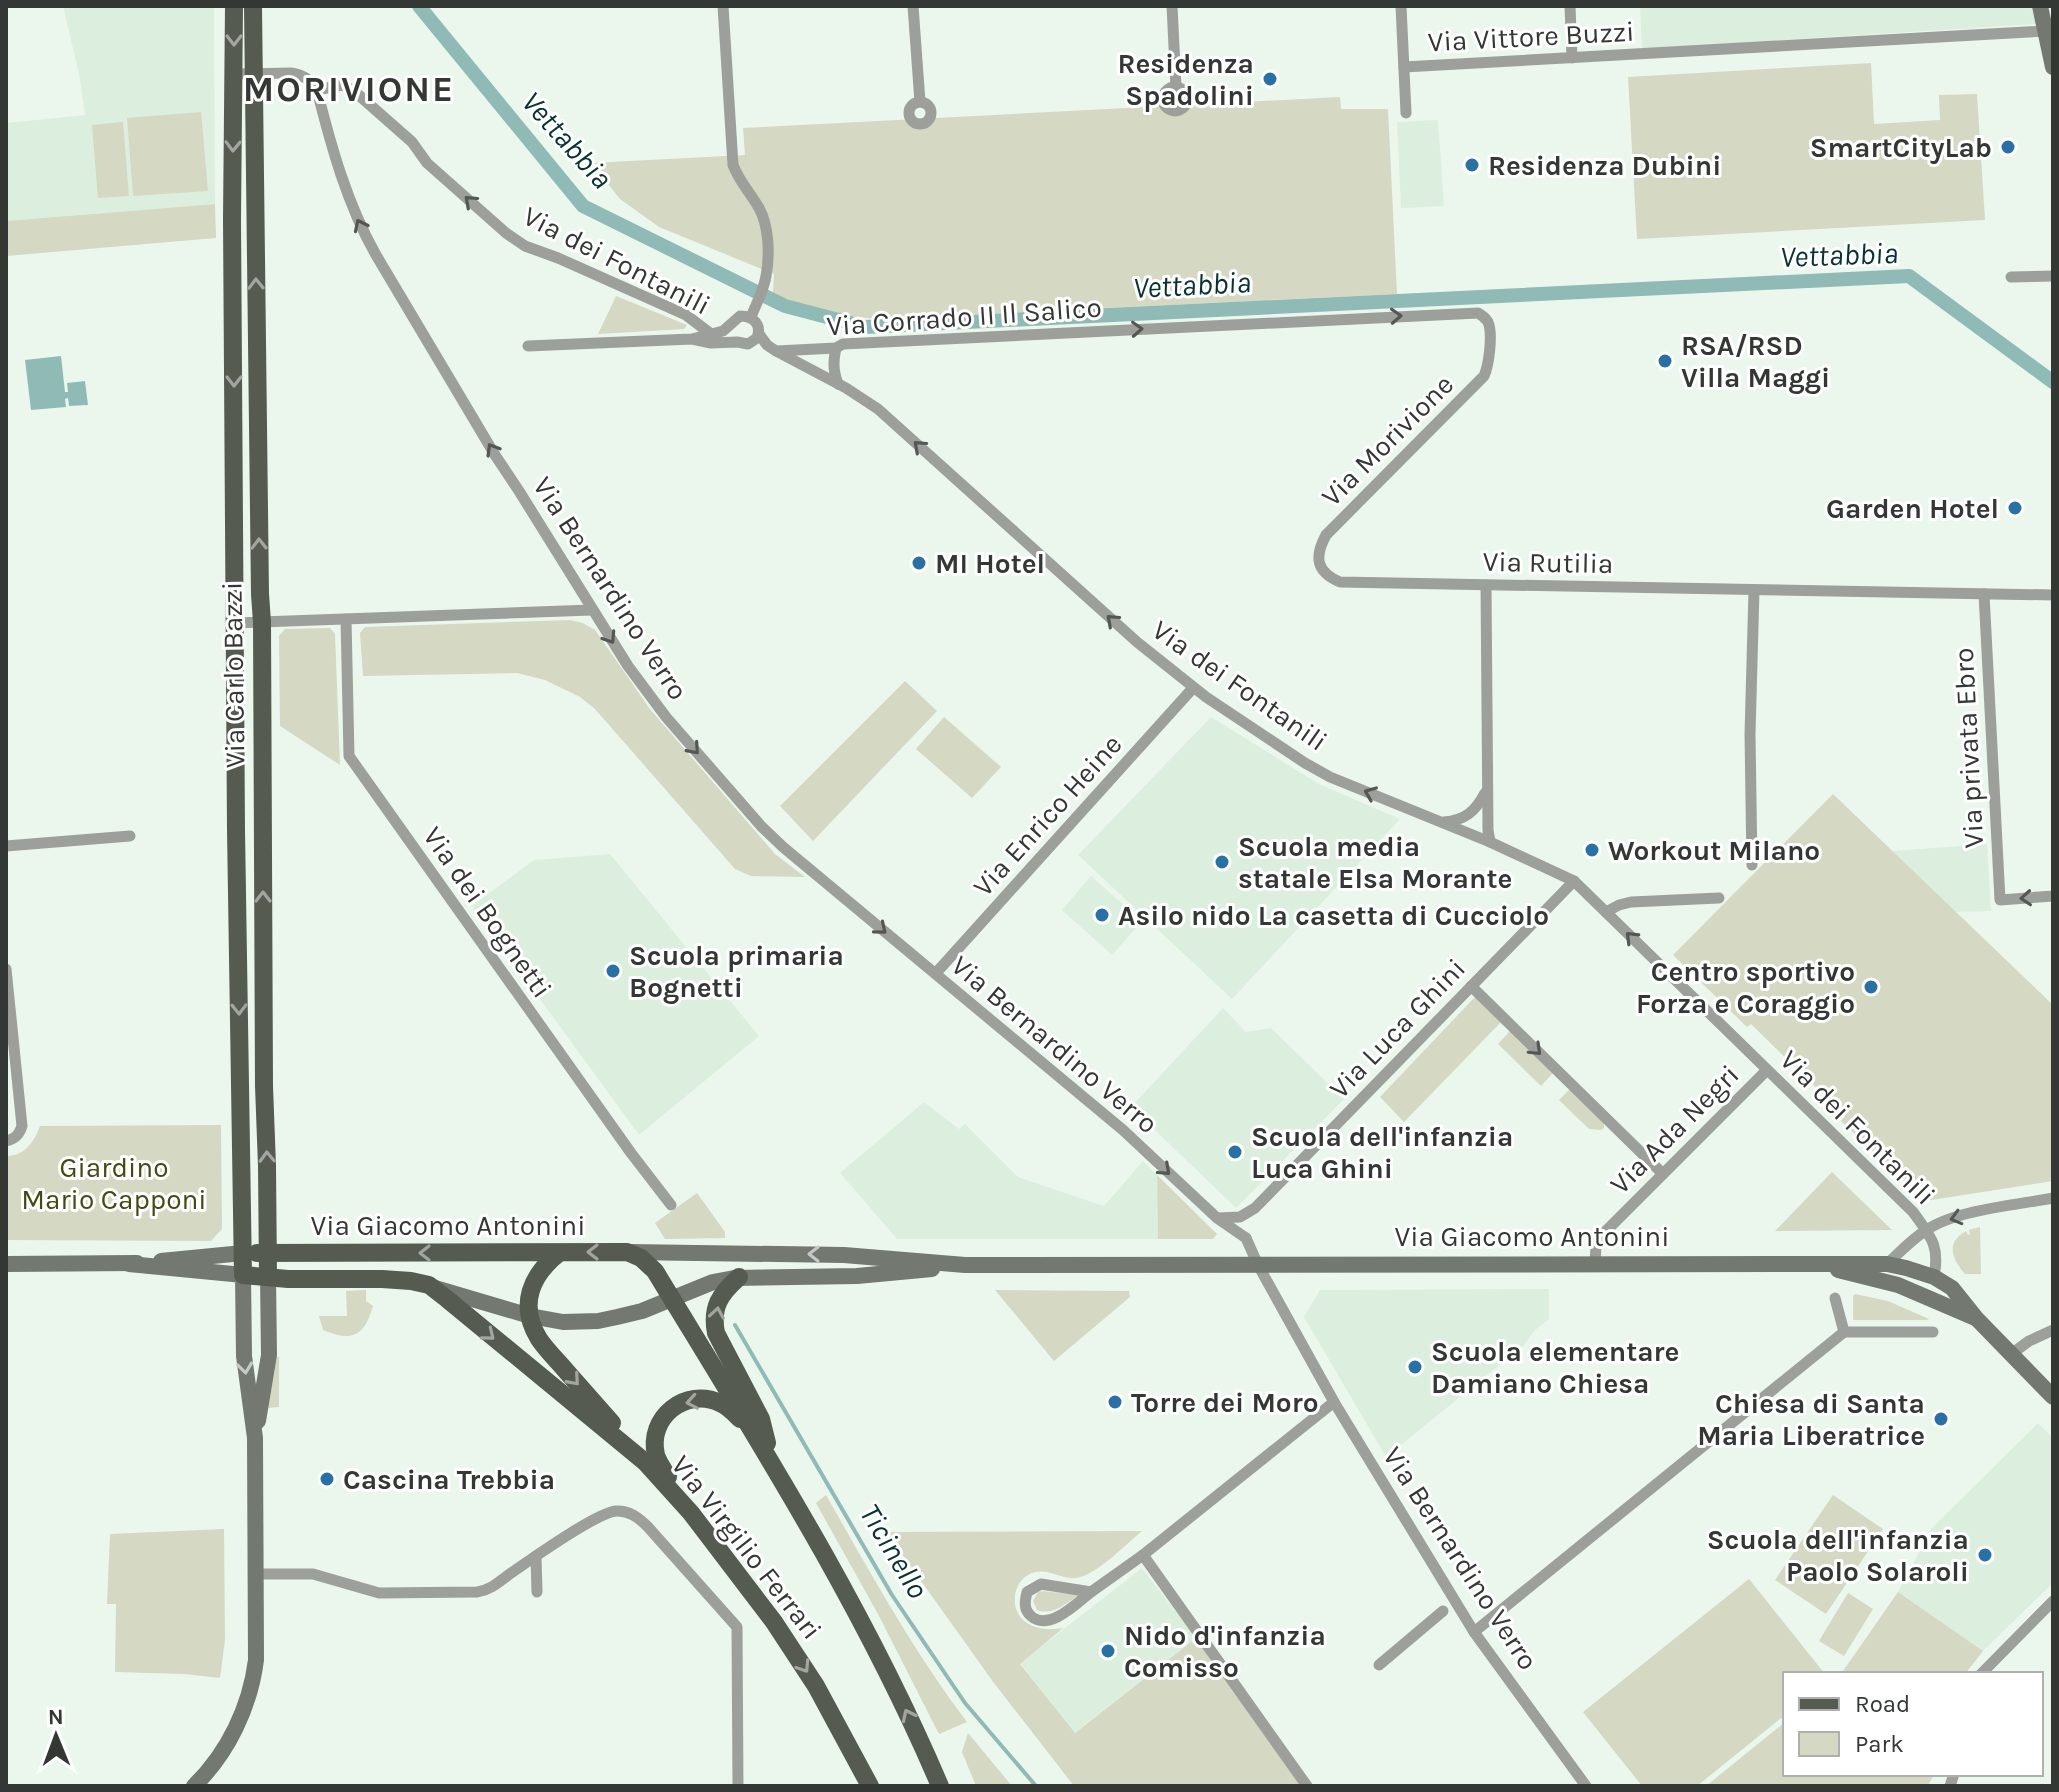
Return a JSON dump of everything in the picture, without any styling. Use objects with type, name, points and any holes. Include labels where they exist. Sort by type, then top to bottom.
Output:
[{"type":"main road","name":"Via Carlo Bazzi","points":[[234,6],[232,219],[236,830],[243,1275]]},
{"type":"main road","name":"Via Carlo Bazzi","points":[[253,6],[268,1277]]},
{"type":"main road","points":[[2040,6],[2053,67]]},
{"type":"main road","points":[[627,1252],[651,1266],[672,1299]]},
{"type":"main road","points":[[6,1264],[129,1264],[243,1253]]},
{"type":"main road","name":"Via Giacomo Antonini","points":[[243,1253],[844,1255],[965,1265],[1806,1264]]},
{"type":"main road","points":[[559,1253],[546,1263],[532,1283],[530,1316],[540,1340],[645,1462]]},
{"type":"main road","points":[[129,1264],[243,1275],[244,1356],[255,1438],[255,1670],[243,1709],[226,1745],[194,1786]]},
{"type":"main road","points":[[1806,1264],[1887,1264],[1934,1277],[1952,1288],[2010,1355],[2053,1397]]},
{"type":"main road","points":[[1806,1264],[1898,1285],[1976,1318]]},
{"type":"main road","name":"Via Giacomo Antonini","points":[[243,1275],[288,1279],[393,1279],[429,1285],[530,1316],[563,1322],[598,1321],[642,1311],[713,1282],[739,1277],[869,1276],[965,1265]]},
{"type":"main road","points":[[255,1438],[269,1355],[268,1277]]},
{"type":"main road","points":[[739,1277],[719,1298],[714,1321],[716,1333],[761,1419],[772,1462]]},
{"type":"main road","name":"Via Virgilio Ferrari","points":[[429,1285],[645,1462],[691,1513],[774,1622],[816,1686],[870,1786]]},
{"type":"main road","name":"Via Virgilio Ferrari","points":[[672,1299],[772,1462],[859,1617],[913,1723],[940,1786]]},
{"type":"main road","points":[[691,1513],[656,1455],[658,1427],[664,1416],[686,1400],[710,1400],[734,1412],[756,1435]]},
{"type":"street","points":[[692,339],[711,343],[752,343],[759,334],[752,314],[766,276],[766,228],[759,209],[739,180],[733,165],[723,6]]},
{"type":"street","points":[[913,6],[920,102]]},
{"type":"street","points":[[1172,6],[1176,87]]},
{"type":"street","name":"Via Vittore Buzzi","points":[[1401,6],[1406,113]]},
{"type":"street","points":[[1570,6],[1572,58]]},
{"type":"street","name":"Via Vittore Buzzi","points":[[1404,67],[2045,31]]},
{"type":"street","points":[[234,74],[299,75],[313,82],[317,90]]},
{"type":"street","name":"Via dei Fontanili","points":[[317,90],[342,85],[353,90],[412,142],[427,163],[525,246],[686,315],[711,334]]},
{"type":"street","name":"Via Bernardino Verro","points":[[317,90],[351,206],[360,226],[495,455],[628,666],[666,717],[761,826],[1123,1130],[1217,1218],[1246,1238]]},
{"type":"street","points":[[2011,277],[2053,276]]},
{"type":"street","name":"Via Corrado II Il Salico","points":[[776,351],[836,348],[843,344],[1470,312],[1484,316],[1488,322]]},
{"type":"street","points":[[528,346],[692,339],[723,331],[740,316],[752,314]]},
{"type":"street","name":"Via Morivione","points":[[1340,582],[1328,578],[1319,563],[1321,545],[1326,535],[1484,376],[1489,367],[1488,322]]},
{"type":"street","points":[[732,323],[731,332],[737,342]]},
{"type":"street","name":"Via dei Fontanili","points":[[759,334],[776,351],[878,409],[1137,642],[1193,688],[1258,733],[1330,777],[1490,842],[1574,881],[1911,1210],[1926,1230]]},
{"type":"street","points":[[836,348],[833,371],[838,384]]},
{"type":"street","name":"Via Rutilia","points":[[1340,582],[2053,595]]},
{"type":"street","points":[[1486,585],[1490,842]]},
{"type":"street","points":[[1752,865],[1750,734],[1754,590]]},
{"type":"street","name":"Via privata Ebro","points":[[1984,594],[2000,900],[2053,896]]},
{"type":"street","points":[[235,623],[592,610]]},
{"type":"street","name":"Via dei Bognetti","points":[[346,619],[349,756],[671,1205]]},
{"type":"street","name":"Via Enrico Heine","points":[[936,973],[1193,688]]},
{"type":"street","points":[[1442,822],[1473,813],[1487,789]]},
{"type":"street","points":[[6,846],[130,836]]},
{"type":"street","name":"Via Luca Ghini","points":[[1255,1208],[1574,881]]},
{"type":"street","points":[[1606,912],[1631,902],[1719,898]]},
{"type":"street","points":[[6,969],[22,1126],[15,1138],[6,1141]]},
{"type":"street","points":[[1471,986],[1663,1174]]},
{"type":"street","name":"Via Ada Negri","points":[[1595,1264],[1596,1245],[1600,1237],[1767,1070]]},
{"type":"street","points":[[1887,1264],[1938,1223],[2053,1198]]},
{"type":"street","points":[[1217,1218],[1240,1217],[1255,1208]]},
{"type":"street","points":[[1255,1208],[1246,1238],[1258,1265]]},
{"type":"street","points":[[1926,1230],[1938,1258],[1934,1277]]},
{"type":"street","name":"Via Bernardino Verro","points":[[1258,1265],[1334,1402],[1474,1632],[1586,1786]]},
{"type":"street","points":[[1835,1298],[1844,1332]]},
{"type":"street","points":[[2010,1355],[2029,1341],[2053,1330]]},
{"type":"street","points":[[1474,1632],[1844,1332],[1933,1332]]},
{"type":"street","points":[[1091,1592],[1041,1584],[1027,1592],[1025,1604],[1033,1619],[1049,1621],[1091,1592],[1143,1555],[1334,1402]]},
{"type":"street","points":[[256,1574],[313,1574],[379,1593],[471,1593],[491,1588],[601,1515],[625,1512],[648,1527],[737,1627],[738,1786]]},
{"type":"street","points":[[1143,1555],[1307,1786]]},
{"type":"street","points":[[536,1556],[537,1592]]},
{"type":"street","points":[[1983,1672],[2053,1601]]},
{"type":"street","points":[[1379,1665],[1443,1611]]},
{"type":"shaded area","points":[[63,6],[214,6],[215,204],[6,221],[6,123],[85,115]]},
{"type":"shaded area","points":[[1640,6],[2031,6],[2036,24],[1642,49]]},
{"type":"shaded area","points":[[1438,120],[1444,206],[1401,208],[1397,122]]},
{"type":"shaded area","name":"Scuola media statale Elsa Morante","points":[[1211,717],[1319,784],[1400,819],[1232,999],[1078,855]]},
{"type":"shaded area","points":[[1987,844],[1991,911],[1956,912],[1892,851]]},
{"type":"shaded area","name":"Scuola primaria Bognetti","points":[[610,854],[759,1036],[639,1135],[472,906],[534,860]]},
{"type":"shaded area","name":"Asilo nido La casetta di Cucciolo","points":[[1091,876],[1142,921],[1112,955],[1062,910]]},
{"type":"shaded area","name":"Scuola dell'infanzia Luca Ghini","points":[[1223,1008],[1246,1032],[1271,1028],[1344,1099],[1236,1208],[1131,1107]]},
{"type":"shaded area","points":[[924,1102],[959,1129],[965,1124],[1018,1177],[1104,1206],[1143,1161],[1157,1175],[1158,1239],[897,1239],[840,1173]]},
{"type":"shaded area","name":"Scuola elementare Damiano Chiesa","points":[[1549,1289],[1549,1319],[1534,1331],[1523,1346],[1386,1457],[1304,1317],[1320,1290]]},
{"type":"shaded area","name":"Scuola dell'infanzia Paolo Solaroli","points":[[2038,1423],[2053,1438],[2053,1583],[1983,1651],[1898,1592],[1932,1528]]},
{"type":"shaded area","name":"Nido d'infanzia Comisso","points":[[1142,1568],[1196,1638],[1074,1733],[1020,1663]]},
{"type":"green space","points":[[1871,63],[1874,124],[1940,120],[1939,95],[1977,94],[1985,220],[1637,239],[1628,77]]},
{"type":"green space","points":[[1340,97],[1341,109],[1388,109],[1397,294],[876,319],[827,314],[773,294],[774,274],[659,227],[620,199],[591,163],[745,155],[743,128]]},
{"type":"green space","points":[[201,112],[208,191],[133,196],[127,118]]},
{"type":"green space","points":[[123,122],[129,196],[98,198],[92,125]]},
{"type":"green space","points":[[215,204],[216,238],[6,256],[6,221]]},
{"type":"green space","points":[[616,296],[687,325],[684,329],[598,334]]},
{"type":"green space","points":[[570,620],[595,630],[650,709],[775,854],[805,877],[751,876],[735,869],[595,709],[580,697],[545,680],[517,673],[363,676],[360,633],[365,627]]},
{"type":"green space","points":[[330,628],[335,634],[340,765],[280,726],[279,636],[285,629]]},
{"type":"green space","points":[[905,681],[937,711],[813,841],[780,806]]},
{"type":"green space","points":[[944,717],[1001,767],[972,798],[916,749]]},
{"type":"green space","name":"Centro sportivo Forza e Coraggio","points":[[1833,794],[2053,1005],[2053,1181],[1925,1201],[1841,1121],[1845,1116],[1751,1024],[1747,1027],[1673,955]]},
{"type":"green space","points":[[1475,997],[1501,1022],[1404,1122],[1380,1097]]},
{"type":"green space","points":[[1510,1031],[1553,1073],[1541,1086],[1498,1044]]},
{"type":"green space","points":[[1570,1089],[1604,1122],[1604,1128],[1589,1129],[1559,1100]]},
{"type":"green space","name":"Giardino Mario Capponi","points":[[221,1125],[222,1229],[211,1241],[6,1240],[6,1156],[18,1154],[28,1147],[40,1126]]},
{"type":"green space","points":[[1832,1172],[1892,1230],[1775,1231]]},
{"type":"green space","points":[[1157,1175],[1217,1234],[1213,1239],[1158,1239]]},
{"type":"green space","points":[[697,1193],[725,1232],[725,1238],[665,1239],[655,1223]]},
{"type":"green space","points":[[1980,1227],[1981,1274],[1965,1274],[1954,1257],[1953,1246],[1966,1231],[1968,1235],[1969,1230]]},
{"type":"green space","points":[[366,1290],[366,1301],[373,1306],[361,1330],[342,1336],[323,1330],[319,1316],[347,1316],[346,1291]]},
{"type":"green space","points":[[995,1290],[1129,1291],[1130,1297],[1054,1361]]},
{"type":"green space","points":[[1855,1294],[1888,1301],[1929,1319],[1854,1320]]},
{"type":"green space","points":[[277,1357],[279,1407],[268,1408]]},
{"type":"green space","points":[[826,1495],[910,1639],[967,1722],[939,1734],[878,1614],[816,1503]]},
{"type":"green space","points":[[1833,1495],[1883,1529],[1826,1614],[1775,1580]]},
{"type":"green space","points":[[224,1529],[225,1640],[220,1678],[115,1672],[116,1604],[107,1604],[110,1534]]},
{"type":"green space","points":[[1142,1531],[1084,1576],[1070,1578],[1034,1572],[1022,1580],[1015,1599],[1021,1618],[1040,1628],[1063,1628],[1020,1664],[1075,1733],[1196,1638],[1301,1786],[1074,1786],[994,1683],[886,1532]]},
{"type":"green space","points":[[1749,1579],[1823,1672],[1783,1672],[1783,1717],[1697,1786],[1642,1786],[1583,1712]]},
{"type":"green space","points":[[1038,1592],[1079,1595],[1059,1608],[1037,1610],[1033,1601]]},
{"type":"green space","points":[[1898,1592],[1983,1651],[1967,1672],[1842,1672]]},
{"type":"green space","points":[[1848,1593],[1873,1609],[1844,1656],[1819,1641]]},
{"type":"green space","points":[[1783,1724],[1783,1776],[1933,1776],[1928,1786],[1706,1786]]},
{"type":"green space","points":[[968,1733],[1012,1786],[976,1786],[962,1752]]},
{"type":"water","points":[[61,356],[65,392],[68,392],[67,383],[85,381],[88,405],[69,406],[68,398],[65,399],[66,407],[31,410],[25,360]]},
{"type":"waterway","name":"Vettabbia","points":[[419,6],[583,206],[785,306],[865,327],[1909,276],[2053,382]]},
{"type":"waterway","name":"Ticinello","points":[[735,1325],[892,1595],[965,1703],[1036,1786]]},
{"type":"place","name":"Residenza Spadolini","points":[[1270,79]]},
{"type":"place","name":"SmartCityLab","points":[[2008,147]]},
{"type":"place","name":"Residenza Dubini","points":[[1472,165]]},
{"type":"place","name":"RSA/RSD Villa Maggi","points":[[1665,361]]},
{"type":"place","name":"Garden Hotel","points":[[2015,508]]},
{"type":"place","name":"MI Hotel","points":[[919,563]]},
{"type":"place","name":"Workout Milano","points":[[1592,850]]},
{"type":"place","name":"Scuola media statale Elsa Morante","points":[[1222,862]]},
{"type":"place","name":"Asilo nido La casetta di Cucciolo","points":[[1102,915]]},
{"type":"place","name":"Scuola primaria Bognetti","points":[[613,971]]},
{"type":"place","name":"Centro sportivo Forza e Coraggio","points":[[1871,987]]},
{"type":"place","name":"Scuola dell'infanzia Luca Ghini","points":[[1235,1152]]},
{"type":"place","name":"Scuola elementare Damiano Chiesa","points":[[1415,1367]]},
{"type":"place","name":"Torre dei Moro","points":[[1115,1402]]},
{"type":"place","name":"Chiesa di Santa Maria Liberatrice","points":[[1941,1419]]},
{"type":"place","name":"Cascina Trebbia","points":[[327,1479]]},
{"type":"place","name":"Scuola dell'infanzia Paolo Solaroli","points":[[1985,1555]]},
{"type":"place","name":"Nido d'infanzia Comisso","points":[[1108,1651]]},
{"type":"district","name":"MORIVIONE","points":[[349,88]]}]
